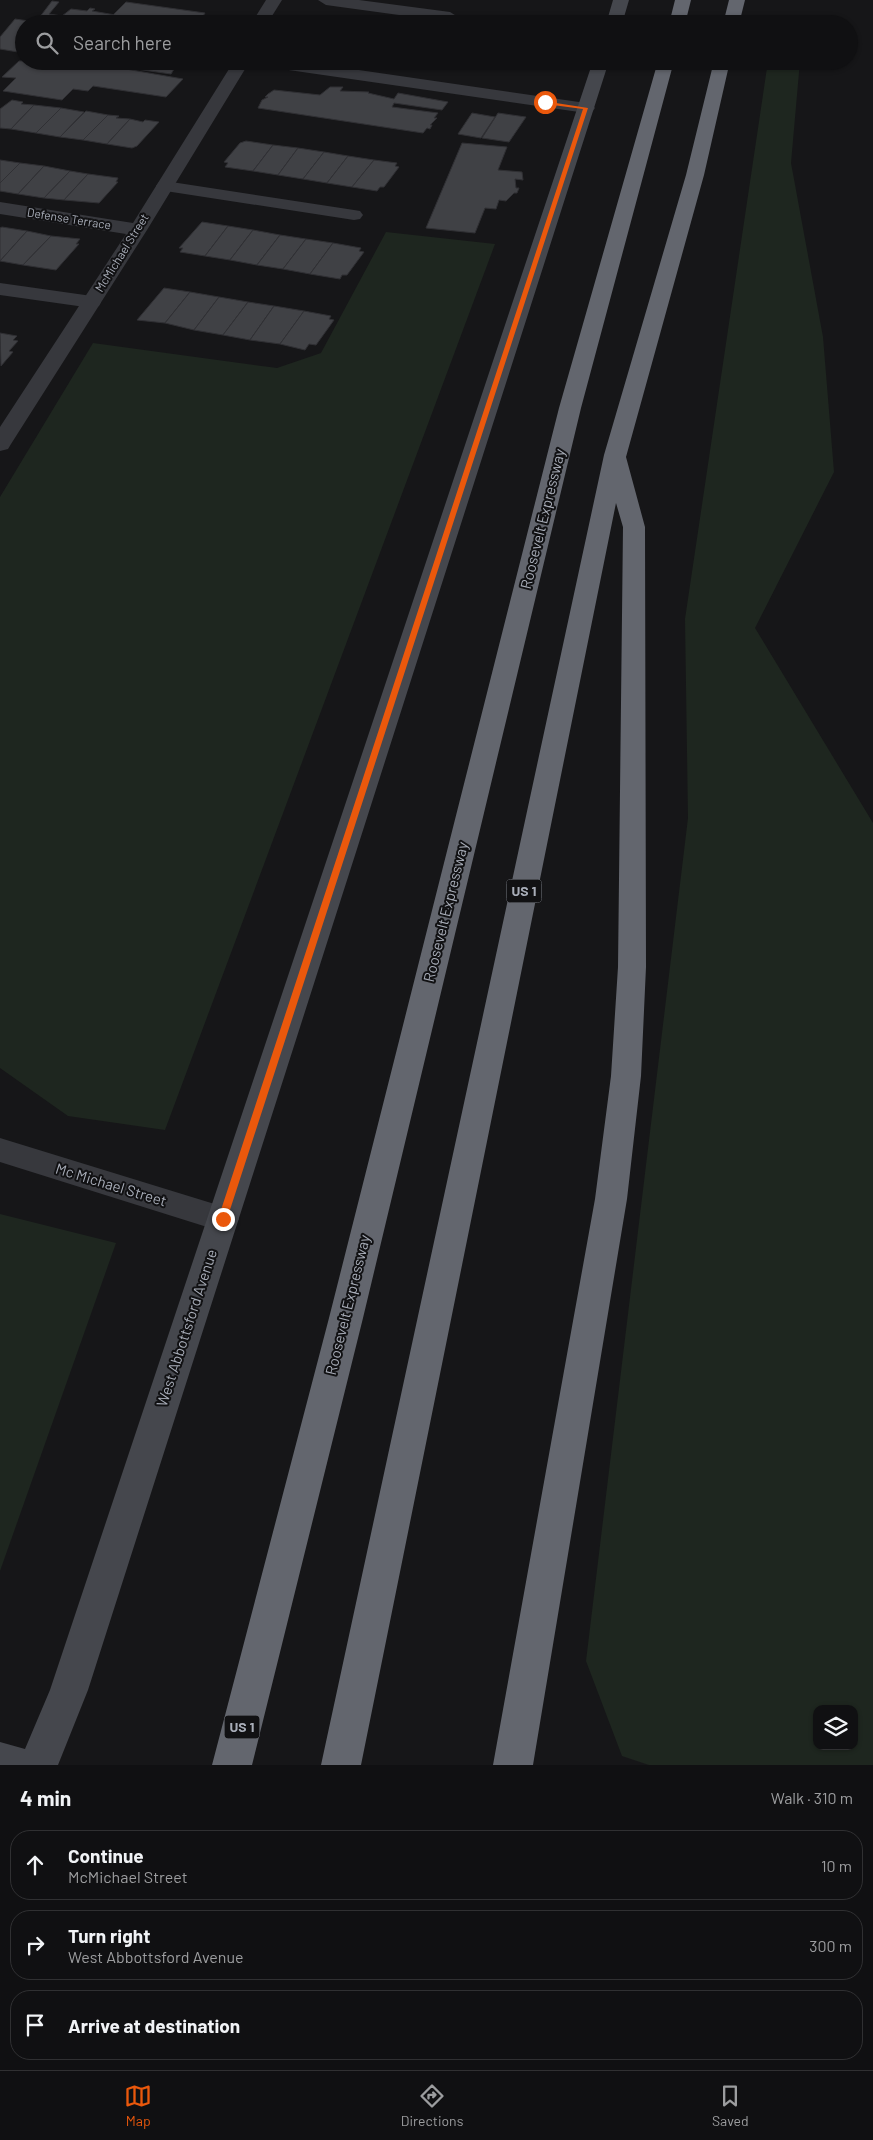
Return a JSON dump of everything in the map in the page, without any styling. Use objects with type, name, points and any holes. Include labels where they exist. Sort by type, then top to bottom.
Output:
[{"type":"highway","points":[[679,15],[683,0]]},
{"type":"highway","points":[[733,15],[737,0]]},
{"type":"highway","name":"Roosevelt Expressway","points":[[232,1765],[346,1318],[570,408],[664,70]]},
{"type":"highway","name":"US 1","points":[[341,1765],[615,455],[694,175],[720,70]]},
{"type":"highway","points":[[513,1765],[611,1199],[626,1076],[632,967],[634,527],[615,455]]},
{"type":"street","points":[[264,15],[274,0]]},
{"type":"street","points":[[617,15],[621,0]]},
{"type":"street","name":"McMichael Street","points":[[0,444],[138,230],[236,70]]},
{"type":"street","points":[[323,70],[586,108]]},
{"type":"street","name":"West Abbottsford Avenue","points":[[38,1765],[69,1690],[598,70]]},
{"type":"street","name":"Defense Terrace","points":[[0,208],[138,230]]},
{"type":"street","name":"Mc Michael Street","points":[[0,1150],[223,1219]]},
{"type":"street","points":[[0,1762],[14,1765]]},
{"type":"lane","points":[[326,0],[435,15]]},
{"type":"lane","points":[[165,186],[354,215]]},
{"type":"lane","points":[[0,289],[92,302]]},
{"type":"shaded area","points":[[767,70],[799,70],[791,163],[823,337],[834,472],[755,628],[873,823],[873,1765],[649,1765],[622,1756],[586,1661],[688,818],[685,619]]},
{"type":"shaded area","points":[[386,232],[495,244],[165,1130],[68,1116],[0,1068],[0,497],[93,343],[277,368],[321,353]]},
{"type":"shaded area","points":[[0,1214],[116,1243],[0,1571]]},
{"type":"building","points":[[52,1],[59,2],[49,14],[56,15],[41,15]]},
{"type":"building","points":[[126,2],[205,13],[204,15],[113,15]]},
{"type":"building","points":[[90,8],[95,9],[92,11],[115,15],[63,15],[71,9],[87,11]]},
{"type":"building","points":[[15,19],[15,52],[0,49],[0,37]]},
{"type":"building","points":[[15,65],[15,70],[132,70],[183,79],[166,97],[93,86],[88,91],[73,89],[62,100],[3,91],[16,78],[2,77]]},
{"type":"building","points":[[143,70],[173,70],[171,74]]},
{"type":"building","points":[[330,87],[343,87],[340,91],[369,92],[394,99],[398,93],[448,102],[442,110],[394,103],[392,107],[438,113],[434,118],[437,118],[430,125],[432,125],[430,129],[427,128],[423,133],[258,108],[262,100],[268,97],[265,97],[274,90],[320,95]]},
{"type":"building","points":[[12,100],[23,102],[21,104],[34,105],[11,129],[0,128],[0,109]]},
{"type":"building","points":[[34,105],[61,108],[36,133],[11,129]]},
{"type":"building","points":[[61,108],[84,112],[60,137],[36,133]]},
{"type":"building","points":[[86,111],[108,115],[83,140],[60,137]]},
{"type":"building","points":[[472,113],[495,117],[481,138],[458,134]]},
{"type":"building","points":[[498,113],[526,117],[509,142],[482,138]]},
{"type":"building","points":[[108,115],[119,116],[116,118],[130,119],[107,144],[83,140]]},
{"type":"building","points":[[130,119],[143,122],[145,120],[159,122],[137,146],[132,148],[107,144]]},
{"type":"building","points":[[246,141],[273,145],[253,171],[225,167],[228,163],[224,162],[240,143]]},
{"type":"building","points":[[462,143],[507,147],[498,170],[522,172],[523,180],[515,179],[516,188],[519,188],[517,193],[514,193],[506,201],[499,200],[496,209],[485,208],[475,233],[426,228]]},
{"type":"building","points":[[273,145],[298,148],[278,175],[253,171]]},
{"type":"building","points":[[298,148],[324,152],[303,179],[278,175]]},
{"type":"building","points":[[324,152],[348,156],[327,183],[303,179]]},
{"type":"building","points":[[348,156],[374,160],[352,187],[327,183]]},
{"type":"building","points":[[0,160],[20,163],[0,183]]},
{"type":"building","points":[[374,160],[397,163],[395,166],[399,167],[384,187],[380,187],[377,191],[352,187]]},
{"type":"building","points":[[20,163],[44,166],[18,194],[0,191],[0,183]]},
{"type":"building","points":[[44,166],[70,171],[44,198],[18,194]]},
{"type":"building","points":[[70,171],[88,174],[64,200],[44,198]]},
{"type":"building","points":[[88,174],[118,178],[116,182],[118,182],[99,203],[64,200]]},
{"type":"building","points":[[202,222],[228,226],[205,256],[180,252],[183,248],[179,248]]},
{"type":"building","points":[[228,226],[253,230],[230,260],[205,256]]},
{"type":"building","points":[[0,228],[27,231],[0,261]]},
{"type":"building","points":[[253,230],[280,235],[257,265],[230,260]]},
{"type":"building","points":[[27,231],[51,236],[23,265],[0,261]]},
{"type":"building","points":[[280,235],[306,239],[283,269],[257,265]]},
{"type":"building","points":[[51,236],[80,239],[76,244],[79,244],[56,270],[23,265]]},
{"type":"building","points":[[306,239],[333,243],[310,274],[283,269]]},
{"type":"building","points":[[333,243],[361,248],[359,251],[364,252],[347,275],[342,275],[340,279],[310,274]]},
{"type":"building","points":[[164,288],[190,292],[165,323],[137,320]]},
{"type":"building","points":[[190,292],[219,297],[194,330],[165,323]]},
{"type":"building","points":[[219,297],[248,302],[223,335],[194,330]]},
{"type":"building","points":[[248,302],[274,306],[250,340],[223,335]]},
{"type":"building","points":[[274,306],[304,311],[280,344],[250,340]]},
{"type":"building","points":[[304,311],[331,316],[329,319],[334,320],[316,345],[309,344],[305,350],[280,344]]},
{"type":"building","points":[[0,333],[17,336],[13,340],[18,341],[9,351],[13,352],[1,366]]},
{"type":"route","points":[[223,1219],[586,108],[545,102]]}]
